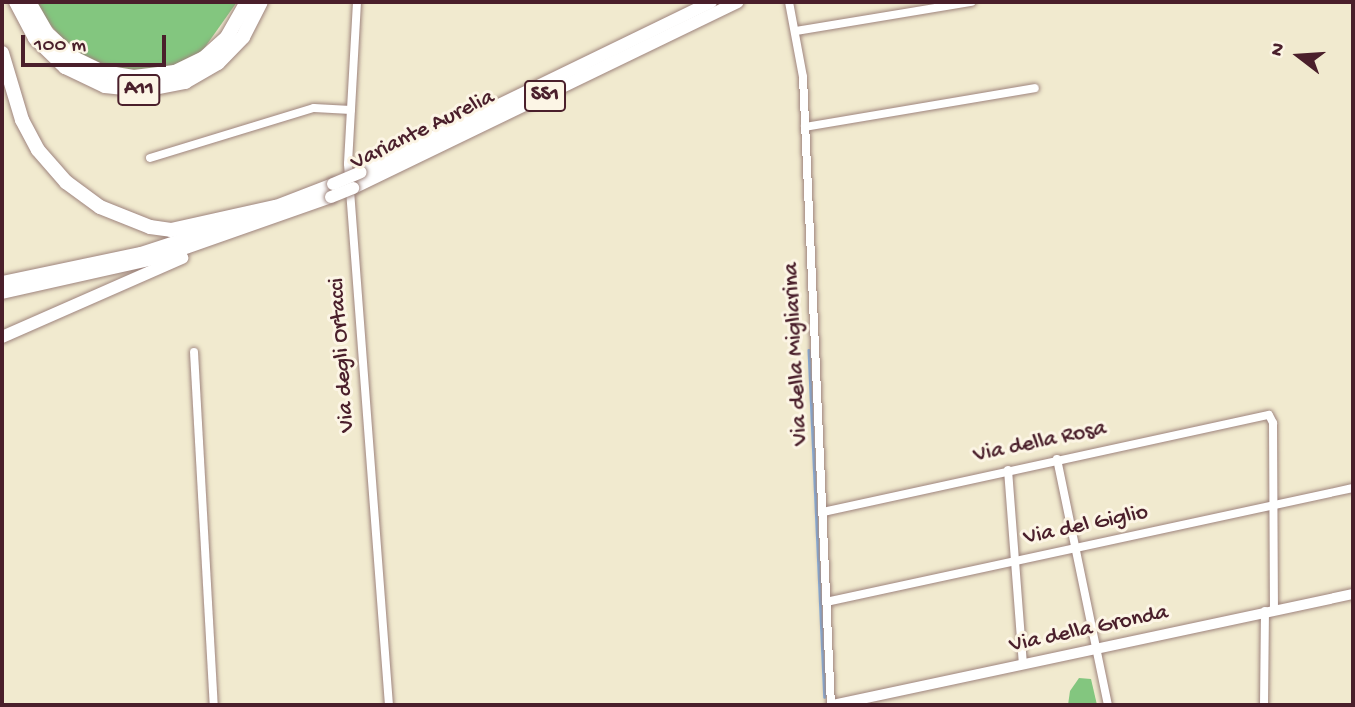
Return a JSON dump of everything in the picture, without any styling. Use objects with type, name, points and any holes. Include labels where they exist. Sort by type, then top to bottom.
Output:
[{"type":"highway","name":"A11","points":[[16,2],[36,38],[55,60],[86,79],[128,90],[175,85],[213,67],[243,37],[261,2]]},
{"type":"highway","points":[[29,2],[47,33],[74,58],[113,75],[146,77],[185,68],[211,52],[235,27],[247,2]]},
{"type":"highway","name":"Variante Aurelia","points":[[275,213],[332,190],[361,172],[711,2]]},
{"type":"highway","name":"Variante Aurelia","points":[[332,190],[353,188],[737,2]]},
{"type":"highway","points":[[2,53],[22,120],[38,150],[59,175],[100,207],[150,227],[171,230],[275,213]]},
{"type":"highway","points":[[2,337],[275,213]]},
{"type":"highway","name":"SS1","points":[[2,282],[141,253],[275,213]]},
{"type":"highway","name":"SS1","points":[[2,293],[157,258],[275,213]]},
{"type":"street","name":"Via degli Ortacci","points":[[357,2],[348,164],[389,705]]},
{"type":"street","points":[[796,31],[972,2]]},
{"type":"street","name":"Via della Migliarina","points":[[789,3],[796,31],[805,127],[832,705]]},
{"type":"street","points":[[805,127],[1035,88]]},
{"type":"street","points":[[150,158],[314,108],[351,110]]},
{"type":"street","points":[[194,352],[214,705]]},
{"type":"street","name":"Via della Rosa","points":[[823,512],[1267,415],[1273,423],[1272,505]]},
{"type":"street","points":[[1057,459],[1100,647],[1108,705]]},
{"type":"street","points":[[1008,470],[1023,664]]},
{"type":"street","name":"Via del Giglio","points":[[826,602],[1353,488]]},
{"type":"street","points":[[1264,705],[1272,505]]},
{"type":"street","name":"Via della Gronda","points":[[832,705],[1353,594]]},
{"type":"green space","points":[[36,2],[237,2],[203,50],[179,65],[139,72],[103,67],[72,49],[45,19]]},
{"type":"green space","points":[[1079,678],[1091,679],[1097,705],[1068,705],[1070,691]]},
{"type":"waterway","points":[[809,350],[825,697]]}]
